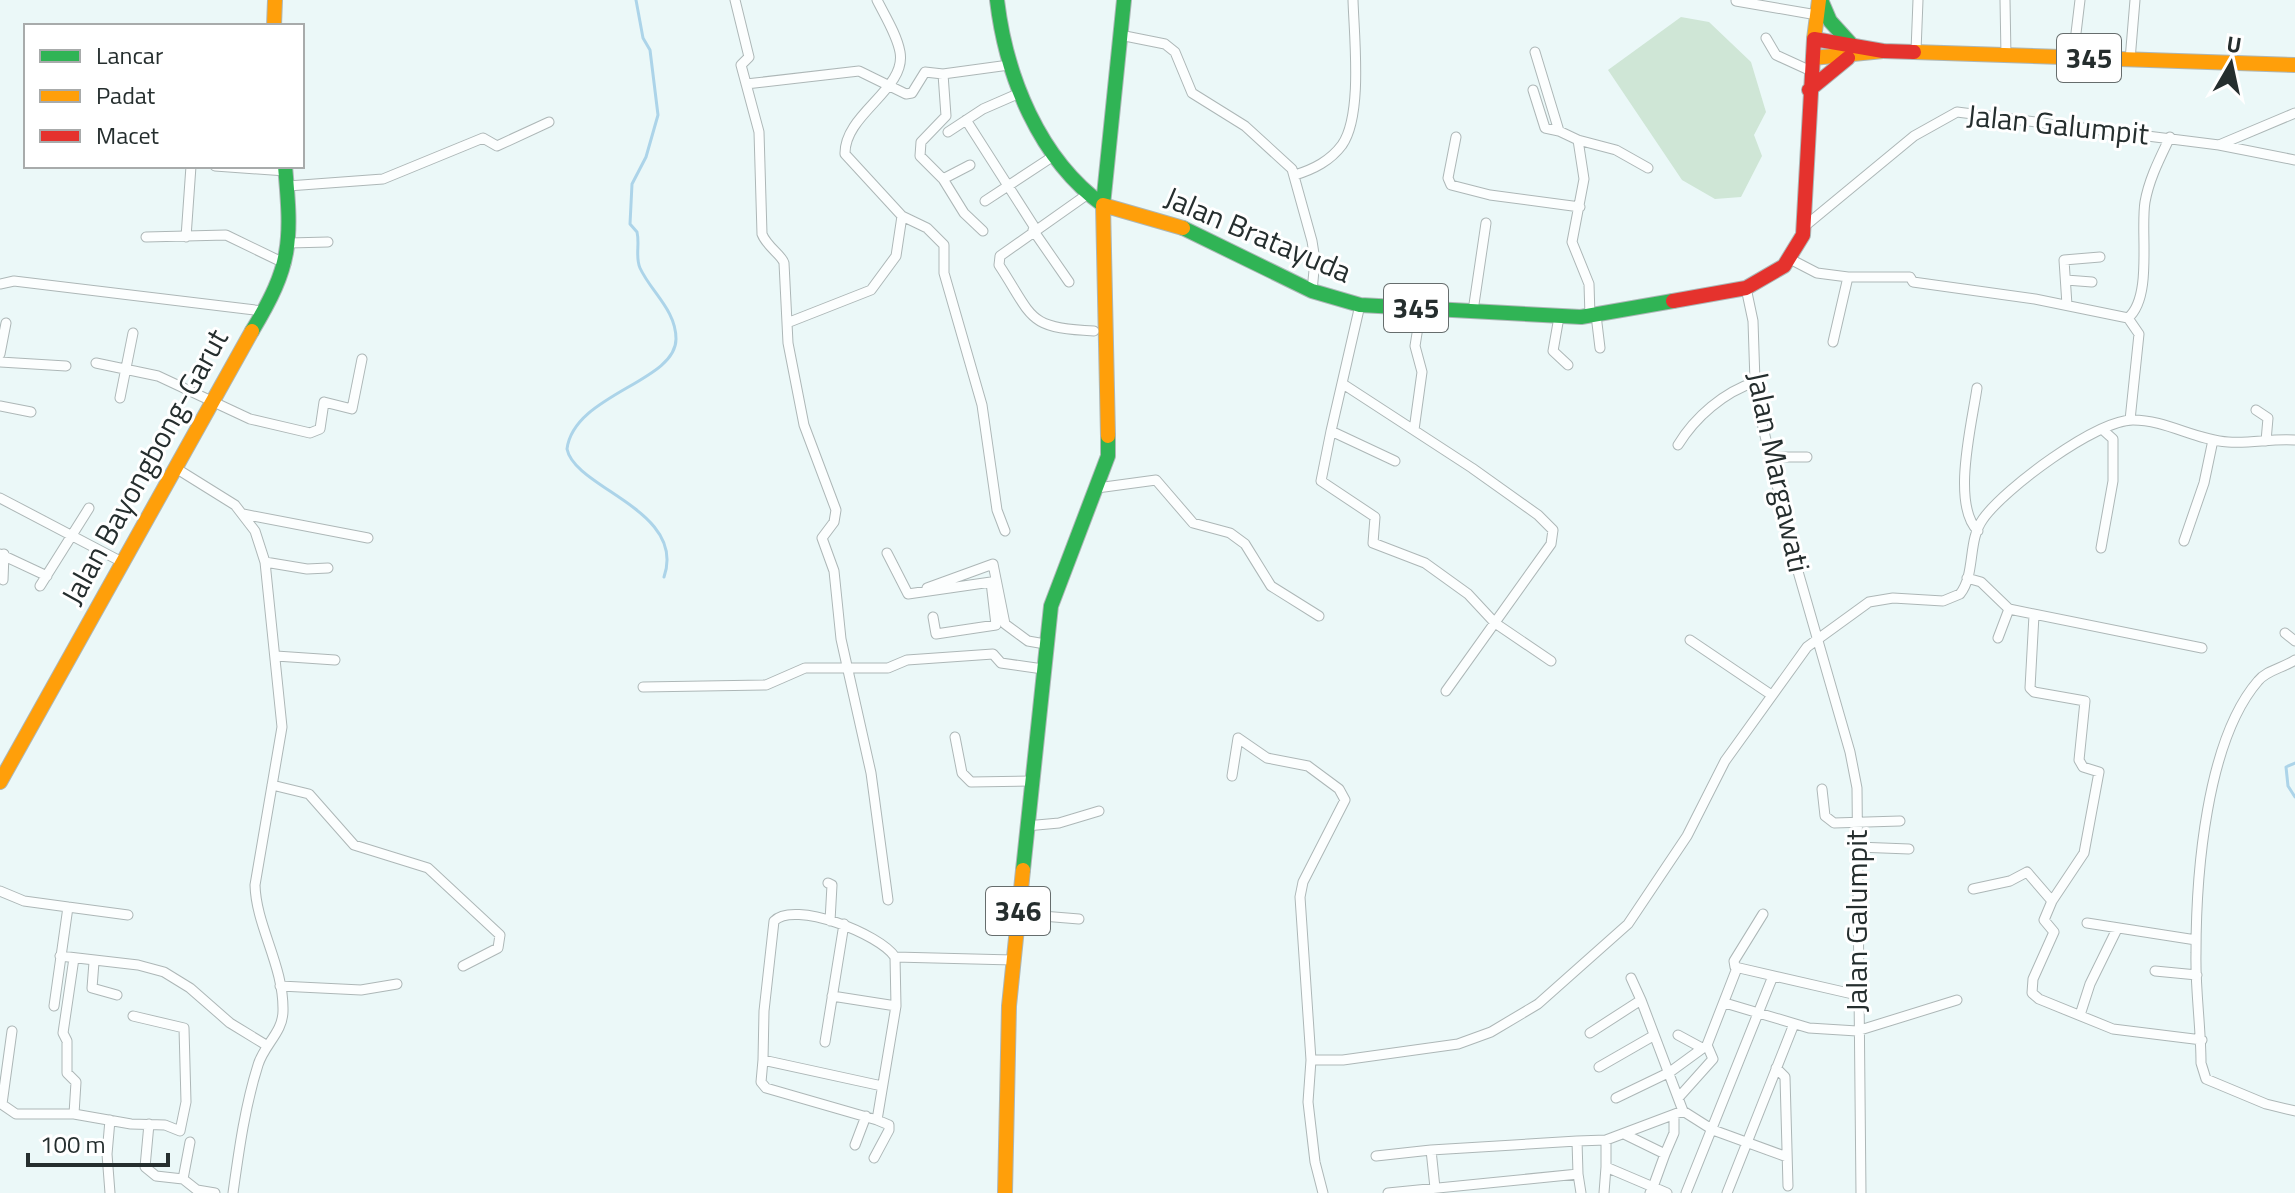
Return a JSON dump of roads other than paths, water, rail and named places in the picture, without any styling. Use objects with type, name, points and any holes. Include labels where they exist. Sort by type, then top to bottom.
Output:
[{"type":"main road","points":[[274,24],[275,0]]},
{"type":"main road","points":[[997,0],[1000,31],[1009,65],[1052,157],[1085,196]]},
{"type":"main road","points":[[1097,488],[1106,468],[1109,428],[1103,205],[1124,0]]},
{"type":"main road","points":[[1790,259],[1805,226],[1809,90],[1819,5]]},
{"type":"main road","points":[[1819,5],[1850,50]]},
{"type":"main road","name":"345","points":[[1814,39],[1850,50],[2295,65]]},
{"type":"main road","name":"345","points":[[1812,64],[1850,50]]},
{"type":"main road","name":"345","points":[[1809,90],[1850,50]]},
{"type":"main road","name":"Jalan Bayongbong-Garut","points":[[0,782],[118,560],[263,311],[286,264],[289,243],[287,174]]},
{"type":"main road","name":"Jalan Bratayuda","points":[[1085,196],[1103,205],[1177,225],[1312,291],[1360,305],[1559,317],[1593,316],[1746,288],[1777,271],[1790,259]]},
{"type":"main road","name":"346","points":[[1005,1193],[1013,960],[1046,637],[1050,612],[1097,488]]},
{"type":"street","points":[[735,0],[749,57],[741,63],[759,132],[762,234],[771,251],[783,257],[787,323],[812,454],[820,463],[836,510],[834,522],[822,538],[834,571],[841,639],[851,671],[871,773],[888,900]]},
{"type":"street","points":[[877,0],[900,49],[898,70],[893,88],[851,130],[846,159],[869,176],[902,216],[927,228],[944,245],[944,273],[982,405],[995,497],[1005,531]]},
{"type":"street","points":[[1295,175],[1325,162],[1346,138],[1353,100],[1353,0]]},
{"type":"street","points":[[1916,51],[1918,0]]},
{"type":"street","points":[[2005,0],[2006,56]]},
{"type":"street","points":[[2073,58],[2080,0]]},
{"type":"street","points":[[2130,60],[2135,0]]},
{"type":"street","points":[[1736,1],[1819,5]]},
{"type":"street","points":[[1120,35],[1165,44],[1175,52],[1192,93],[1245,126],[1295,175],[1315,260],[1312,291]]},
{"type":"street","points":[[1766,38],[1776,55],[1812,64]]},
{"type":"street","points":[[1535,52],[1559,131]]},
{"type":"street","points":[[746,84],[851,70],[911,94],[925,72],[943,74],[1009,65]]},
{"type":"street","points":[[943,74],[946,116],[932,128],[919,150],[923,162],[943,179],[964,213],[983,231]]},
{"type":"street","points":[[1533,90],[1545,128],[1616,150],[1648,168]]},
{"type":"street","points":[[948,132],[1022,92]]},
{"type":"street","name":"Jalan Galumpit","points":[[1805,226],[1914,136],[1957,112],[2170,137],[2295,160]]},
{"type":"street","points":[[2219,145],[2295,113]]},
{"type":"street","points":[[966,120],[1069,282]]},
{"type":"street","points":[[233,168],[383,179],[483,138],[497,146],[549,122]]},
{"type":"street","points":[[1456,137],[1448,178],[1451,185],[1490,195],[1580,207]]},
{"type":"street","points":[[2128,318],[2137,308],[2141,287],[2145,201],[2170,137]]},
{"type":"street","points":[[1578,140],[1584,179],[1572,242],[1589,284],[1600,348]]},
{"type":"street","points":[[985,201],[1052,157]]},
{"type":"street","points":[[943,179],[970,165]]},
{"type":"street","points":[[186,237],[191,168]]},
{"type":"street","points":[[1085,196],[1034,229],[1000,256],[999,265],[1037,322],[1053,329],[1094,331]]},
{"type":"street","points":[[787,323],[874,287],[896,256],[902,216]]},
{"type":"street","points":[[1473,311],[1486,223]]},
{"type":"street","points":[[146,237],[229,236],[286,264]]},
{"type":"street","points":[[289,243],[328,242]]},
{"type":"street","points":[[2067,305],[2064,260],[2100,257]]},
{"type":"street","points":[[1790,259],[1821,274],[1910,277],[1913,282],[2067,305],[2128,318],[2139,334],[2130,420]]},
{"type":"street","points":[[1833,342],[1848,277]]},
{"type":"street","points":[[2066,280],[2092,282]]},
{"type":"street","points":[[0,284],[14,281],[263,311]]},
{"type":"street","name":"Jalan Margawati","points":[[1746,288],[1753,321],[1755,382],[1770,457],[1821,654]]},
{"type":"street","points":[[1360,305],[1321,479],[1375,517],[1373,543],[1425,563],[1468,594],[1495,623],[1551,661]]},
{"type":"street","points":[[1414,430],[1422,372],[1415,346],[1421,308]]},
{"type":"street","points":[[1559,317],[1553,351],[1568,365]]},
{"type":"street","points":[[0,354],[6,323]]},
{"type":"street","points":[[120,398],[133,333]]},
{"type":"street","points":[[96,363],[158,376],[250,419],[315,433],[320,429],[324,402],[352,409],[362,359]]},
{"type":"street","points":[[0,362],[66,366]]},
{"type":"street","points":[[1678,445],[1695,421],[1715,405],[1755,382]]},
{"type":"street","points":[[1343,384],[1538,515],[1553,530],[1551,544],[1446,691]]},
{"type":"street","points":[[1977,388],[1964,499],[1968,520],[1978,531]]},
{"type":"street","points":[[0,406],[31,412]]},
{"type":"street","points":[[2256,410],[2268,418],[2266,441]]},
{"type":"street","points":[[1311,1060],[1343,1060],[1458,1044],[1491,1032],[1538,1004],[1628,924],[1687,836],[1725,761],[1770,694],[1817,639],[1869,602],[1893,598],[1943,601],[1960,594],[1974,580],[1978,531],[1983,519],[2008,490],[2130,420],[2162,424],[2213,444],[2295,440]]},
{"type":"street","points":[[1331,431],[1395,461]]},
{"type":"street","points":[[2101,548],[2115,455],[2106,433]]},
{"type":"street","points":[[2184,541],[2213,444]]},
{"type":"street","points":[[1770,457],[1807,457]]},
{"type":"street","points":[[174,467],[214,489],[243,514],[255,531],[265,562],[282,727],[258,855],[255,898],[274,954],[282,1024],[266,1045],[245,1120],[233,1193]]},
{"type":"street","points":[[1097,488],[1156,480],[1193,523],[1230,533],[1245,544],[1271,586],[1319,616]]},
{"type":"street","points":[[0,498],[118,560]]},
{"type":"street","points":[[40,586],[89,508]]},
{"type":"street","points":[[243,514],[368,538]]},
{"type":"street","points":[[887,553],[908,594]]},
{"type":"street","points":[[3,580],[2,554],[47,576]]},
{"type":"street","points":[[265,562],[307,569],[328,568]]},
{"type":"street","points":[[908,594],[993,564],[1001,625]]},
{"type":"street","points":[[1974,580],[2009,609],[2202,648]]},
{"type":"street","points":[[908,594],[994,582]]},
{"type":"street","points":[[1998,638],[2009,609]]},
{"type":"street","points":[[2034,615],[2031,691],[2085,701],[2079,760],[2083,767],[2099,772],[2084,853],[2052,901],[2044,920],[2054,932],[2031,991],[2052,1005],[2123,1031],[2198,1040]]},
{"type":"street","points":[[933,617],[936,634],[1001,625],[1028,641],[1046,637]]},
{"type":"street","points":[[2285,633],[2295,641]]},
{"type":"street","points":[[1690,640],[1770,694]]},
{"type":"street","points":[[643,687],[766,685],[800,669],[851,671],[888,668],[907,660],[993,654],[1001,663],[1043,669]]},
{"type":"street","name":"Jalan Galumpit","points":[[1821,654],[1850,752],[1858,822],[1857,1031],[1861,1193]]},
{"type":"street","points":[[276,656],[335,660]]},
{"type":"street","points":[[2295,660],[2258,681],[2233,721],[2220,753],[2192,939],[2198,1040],[2206,1079],[2266,1104],[2295,1111]]},
{"type":"street","points":[[955,737],[962,773],[971,782],[1031,781]]},
{"type":"street","points":[[1232,776],[1237,744],[1271,759],[1308,766],[1344,795],[1344,807],[1300,892],[1311,1060],[1308,1102],[1315,1162],[1323,1193]]},
{"type":"street","points":[[272,785],[309,794],[354,845],[373,853],[413,861],[446,882],[500,935],[498,948],[463,966]]},
{"type":"street","points":[[1822,789],[1825,816],[1834,823],[1900,821]]},
{"type":"street","points":[[1026,826],[1059,823],[1099,811]]},
{"type":"street","points":[[1857,847],[1909,849]]},
{"type":"street","points":[[1973,889],[2010,881],[2027,872],[2052,901]]},
{"type":"street","points":[[0,891],[24,901],[128,915]]},
{"type":"street","points":[[54,1006],[68,907]]},
{"type":"street","points":[[1018,914],[1079,919]]},
{"type":"street","points":[[1616,1098],[1670,1072],[1705,1046],[1737,968],[1734,961],[1763,914]]},
{"type":"street","points":[[874,1158],[889,1125],[766,1088],[761,1082],[764,1011],[774,921],[786,915],[844,924],[866,934],[895,957],[1013,960]]},
{"type":"street","points":[[2087,923],[2192,939]]},
{"type":"street","points":[[825,1042],[844,924]]},
{"type":"street","points":[[2080,1015],[2090,984],[2117,929]]},
{"type":"street","points":[[60,956],[138,965],[169,974],[230,1023],[266,1045]]},
{"type":"street","points":[[877,1120],[896,1006],[895,957]]},
{"type":"street","points":[[74,958],[63,1033],[67,1041],[67,1073],[76,1082],[74,1114]]},
{"type":"street","points":[[94,962],[92,988],[117,995]]},
{"type":"street","points":[[1737,968],[1857,995]]},
{"type":"street","points":[[2155,971],[2192,974]]},
{"type":"street","points":[[1686,1193],[1773,976]]},
{"type":"street","points":[[1631,978],[1679,1097],[1675,1127],[1651,1190]]},
{"type":"street","points":[[280,986],[361,990],[397,984]]},
{"type":"street","points":[[832,996],[896,1006]]},
{"type":"street","points":[[1590,1033],[1641,1000]]},
{"type":"street","points":[[1725,1003],[1794,1024],[1857,1031],[1957,1000]]},
{"type":"street","points":[[12,1031],[1,1104],[16,1114],[74,1114],[165,1125],[177,1131],[181,1129],[186,1102],[184,1028],[133,1016]]},
{"type":"street","points":[[1727,1193],[1794,1024]]},
{"type":"street","points":[[1678,1035],[1705,1046],[1713,1059],[1679,1097]]},
{"type":"street","points":[[1599,1067],[1653,1036]]},
{"type":"street","points":[[763,1060],[882,1086]]},
{"type":"street","points":[[1776,1068],[1785,1077],[1788,1186]]},
{"type":"street","points":[[1376,1156],[1606,1140],[1679,1113],[1713,1130],[1787,1157]]},
{"type":"street","points":[[855,1145],[866,1116]]},
{"type":"street","points":[[110,1120],[107,1154],[110,1193]]},
{"type":"street","points":[[149,1124],[145,1167],[156,1176],[183,1179],[197,1190],[215,1193]]},
{"type":"street","points":[[1624,1134],[1665,1154]]},
{"type":"street","points":[[1604,1193],[1606,1140]]},
{"type":"street","points":[[1577,1141],[1581,1193]]},
{"type":"street","points":[[183,1179],[190,1142]]},
{"type":"street","points":[[1431,1150],[1435,1188]]},
{"type":"street","points":[[1606,1167],[1651,1190],[1667,1193]]},
{"type":"street","points":[[1388,1193],[1435,1188],[1465,1189],[1504,1181],[1578,1174]]},
{"type":"street","points":[[1504,1181],[1505,1193]]},
{"type":"waterway","points":[[636,0],[643,38],[650,50],[658,115],[646,157],[632,184],[630,224],[637,232],[640,268],[668,310],[676,339],[672,354],[660,367],[587,415],[574,430],[567,449],[574,463],[646,518],[660,534],[667,554],[664,577]]},
{"type":"waterway","points":[[2295,763],[2286,767],[2288,786],[2295,797]]}]
